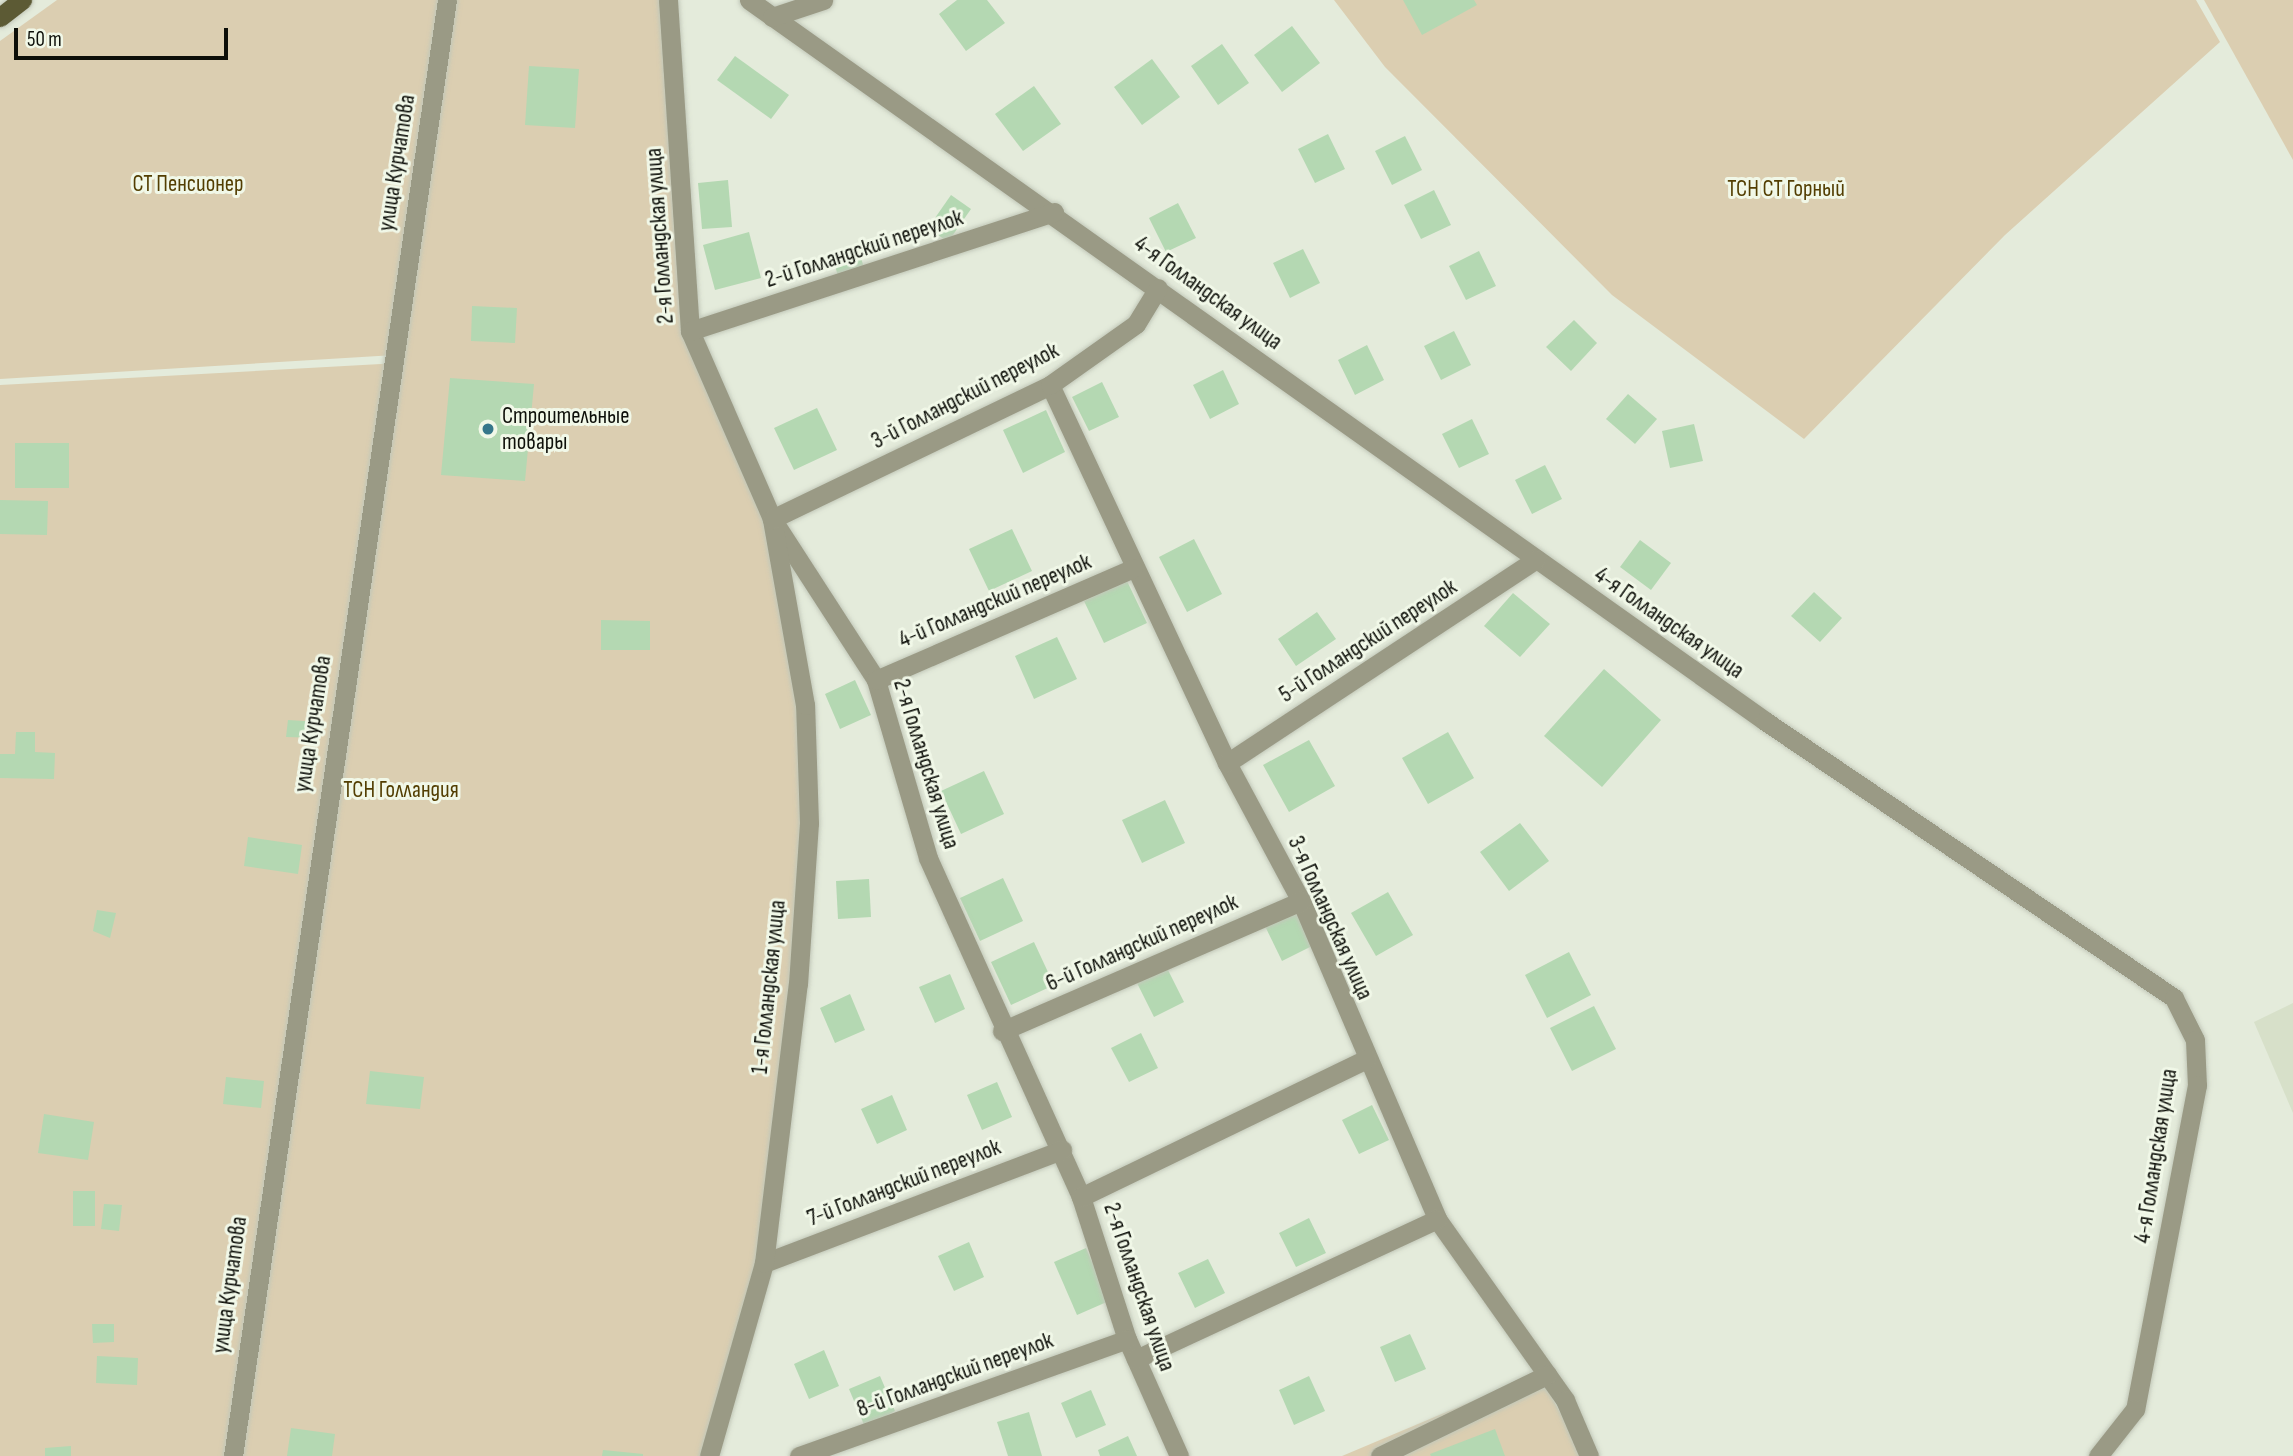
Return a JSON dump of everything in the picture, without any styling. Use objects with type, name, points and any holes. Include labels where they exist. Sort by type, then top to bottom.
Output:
[{"type":"main road","points":[[0,17],[22,0]]},
{"type":"street","name":"улица Курчатова","points":[[233,1456],[447,0]]},
{"type":"street","name":"2-я Голландская улица","points":[[668,0],[690,331],[772,519],[876,680],[928,858],[1002,1031],[1062,1150],[1081,1196],[1127,1339],[1178,1456]]},
{"type":"street","name":"4-я Голландская улица","points":[[749,0],[1054,212],[1536,559],[2174,998],[2194,1040],[2197,1084],[2136,1409],[2098,1456]]},
{"type":"street","points":[[772,17],[823,0]]},
{"type":"street","name":"2-й Голландский переулок","points":[[690,331],[1054,212]]},
{"type":"street","name":"3-й Голландский переулок","points":[[772,519],[1050,385],[1136,324],[1158,288]]},
{"type":"street","name":"3-я Голландская улица","points":[[1050,385],[1133,568],[1227,763],[1301,901],[1366,1059],[1437,1219],[1547,1375],[1589,1456]]},
{"type":"street","name":"1-я Голландская улица","points":[[709,1456],[764,1263],[798,984],[808,823],[805,705],[772,519]]},
{"type":"street","name":"5-й Голландский переулок","points":[[1227,763],[1536,559]]},
{"type":"street","name":"4-й Голландский переулок","points":[[876,680],[1133,568]]},
{"type":"street","name":"6-й Голландский переулок","points":[[1002,1031],[1301,901]]},
{"type":"street","points":[[1081,1196],[1366,1059]]},
{"type":"street","name":"7-й Голландский переулок","points":[[764,1263],[1062,1150]]},
{"type":"street","points":[[1136,1359],[1437,1219]]},
{"type":"street","name":"8-й Голландский переулок","points":[[799,1456],[1127,1339]]},
{"type":"street","points":[[1380,1456],[1547,1375]]},
{"type":"shaded area","points":[[2293,1003],[2293,1113],[2254,1022]]},
{"type":"green space","name":"СТ Пенсионер","points":[[57,0],[444,0],[395,355],[0,379],[0,41]]},
{"type":"green space","name":"ТСН Голландия","points":[[448,0],[665,0],[688,334],[770,519],[803,705],[803,875],[752,1289],[705,1456],[0,1456],[0,385],[399,363]]},
{"type":"green space","name":"ТСН СТ Горный","points":[[1334,0],[2196,0],[2220,42],[2005,235],[1804,439],[1612,295],[1385,67]]},
{"type":"green space","points":[[2204,0],[2293,0],[2293,160]]},
{"type":"green space","points":[[1539,1373],[1583,1456],[1342,1456]]},
{"type":"building","points":[[957,0],[987,0],[1005,23],[966,51],[939,14]]},
{"type":"building","points":[[1403,0],[1474,0],[1477,5],[1422,35]]},
{"type":"building","points":[[1292,26],[1320,63],[1282,92],[1254,55]]},
{"type":"building","points":[[1222,44],[1249,83],[1218,105],[1191,66]]},
{"type":"building","points":[[735,56],[789,95],[771,119],[717,80]]},
{"type":"building","points":[[1152,59],[1180,97],[1142,125],[1114,87]]},
{"type":"building","points":[[529,66],[579,69],[575,128],[525,125]]},
{"type":"building","points":[[1034,86],[1061,124],[1023,151],[995,114]]},
{"type":"building","points":[[1328,134],[1345,169],[1315,183],[1298,149]]},
{"type":"building","points":[[1405,136],[1422,170],[1392,185],[1375,151]]},
{"type":"building","points":[[728,180],[732,227],[702,229],[698,183]]},
{"type":"building","points":[[1434,190],[1451,225],[1421,239],[1404,205]]},
{"type":"building","points":[[951,195],[971,209],[948,242],[928,228]]},
{"type":"building","points":[[1178,203],[1196,238],[1166,252],[1149,218]]},
{"type":"building","points":[[749,232],[761,278],[715,290],[703,245]]},
{"type":"building","points":[[1303,249],[1320,283],[1290,298],[1273,263]]},
{"type":"building","points":[[858,250],[864,267],[838,276],[833,259]]},
{"type":"building","points":[[1479,251],[1496,286],[1466,300],[1449,266]]},
{"type":"building","points":[[472,306],[517,308],[515,343],[471,341]]},
{"type":"building","points":[[1574,320],[1597,343],[1571,371],[1546,347]]},
{"type":"building","points":[[1454,331],[1471,365],[1441,380],[1424,346]]},
{"type":"building","points":[[1367,345],[1384,380],[1355,395],[1338,360]]},
{"type":"building","points":[[1223,370],[1239,404],[1210,419],[1193,385]]},
{"type":"building","name":"Строительные товары","points":[[450,378],[534,384],[525,481],[441,475]]},
{"type":"building","points":[[1102,382],[1119,417],[1089,431],[1072,397]]},
{"type":"building","points":[[1628,394],[1657,419],[1635,444],[1606,419]]},
{"type":"building","points":[[817,408],[837,450],[794,470],[774,428]]},
{"type":"building","points":[[1046,410],[1065,452],[1023,473],[1003,430]]},
{"type":"building","points":[[1472,419],[1489,454],[1459,468],[1442,434]]},
{"type":"building","points":[[1694,424],[1703,461],[1670,468],[1662,431]]},
{"type":"building","points":[[15,443],[69,443],[69,488],[15,488]]},
{"type":"building","points":[[1545,465],[1562,499],[1532,514],[1515,480]]},
{"type":"building","points":[[0,500],[48,501],[47,535],[0,534]]},
{"type":"building","points":[[1012,529],[1032,571],[989,591],[969,549]]},
{"type":"building","points":[[1194,539],[1222,594],[1187,612],[1159,557]]},
{"type":"building","points":[[1640,540],[1671,563],[1651,590],[1620,567]]},
{"type":"building","points":[[1127,581],[1147,623],[1104,643],[1084,601]]},
{"type":"building","points":[[1814,592],[1842,618],[1820,642],[1791,616]]},
{"type":"building","points":[[1513,593],[1550,624],[1520,657],[1484,626]]},
{"type":"building","points":[[1317,612],[1336,639],[1296,666],[1278,639]]},
{"type":"building","points":[[601,620],[650,621],[650,650],[601,650]]},
{"type":"building","points":[[1057,637],[1077,679],[1034,699],[1015,656]]},
{"type":"building","points":[[1604,669],[1661,720],[1602,787],[1544,736]]},
{"type":"building","points":[[855,680],[871,715],[840,729],[825,694]]},
{"type":"building","points":[[288,720],[320,722],[319,738],[286,737]]},
{"type":"building","points":[[16,732],[35,732],[35,752],[55,753],[54,779],[0,778],[0,754],[15,754]]},
{"type":"building","points":[[1448,732],[1474,778],[1428,804],[1402,758]]},
{"type":"building","points":[[1309,740],[1335,786],[1289,812],[1263,765]]},
{"type":"building","points":[[984,771],[1004,814],[961,834],[941,791]]},
{"type":"building","points":[[1165,800],[1185,843],[1142,863],[1122,820]]},
{"type":"building","points":[[1520,823],[1549,861],[1509,891],[1480,852]]},
{"type":"building","points":[[248,837],[302,845],[298,874],[244,866]]},
{"type":"building","points":[[1003,878],[1023,921],[980,941],[960,898]]},
{"type":"building","points":[[869,879],[871,917],[838,919],[836,881]]},
{"type":"building","points":[[1388,892],[1413,935],[1376,956],[1351,913]]},
{"type":"building","points":[[97,910],[116,913],[110,938],[93,931]]},
{"type":"building","points":[[1295,911],[1312,946],[1282,961],[1265,926]]},
{"type":"building","points":[[1034,942],[1054,985],[1011,1005],[991,962]]},
{"type":"building","points":[[1569,952],[1591,995],[1547,1018],[1525,975]]},
{"type":"building","points":[[1167,968],[1184,1002],[1154,1017],[1137,983]]},
{"type":"building","points":[[950,974],[965,1009],[935,1023],[919,987]]},
{"type":"building","points":[[850,994],[865,1030],[835,1043],[820,1008]]},
{"type":"building","points":[[1594,1006],[1616,1049],[1572,1071],[1550,1028]]},
{"type":"building","points":[[1141,1033],[1158,1068],[1129,1082],[1111,1048]]},
{"type":"building","points":[[370,1071],[424,1077],[420,1109],[366,1104]]},
{"type":"building","points":[[226,1077],[264,1081],[261,1108],[223,1104]]},
{"type":"building","points":[[997,1082],[1012,1117],[982,1130],[967,1095]]},
{"type":"building","points":[[892,1095],[907,1130],[877,1144],[861,1109]]},
{"type":"building","points":[[1372,1105],[1389,1140],[1359,1154],[1342,1120]]},
{"type":"building","points":[[44,1114],[94,1122],[88,1160],[38,1153]]},
{"type":"building","points":[[73,1191],[95,1191],[95,1226],[73,1226]]},
{"type":"building","points":[[104,1204],[122,1205],[119,1231],[101,1229]]},
{"type":"building","points":[[1309,1218],[1326,1253],[1296,1267],[1279,1233]]},
{"type":"building","points":[[969,1242],[984,1277],[954,1291],[938,1256]]},
{"type":"building","points":[[1086,1248],[1109,1301],[1077,1315],[1054,1262]]},
{"type":"building","points":[[1208,1259],[1225,1293],[1195,1308],[1178,1273]]},
{"type":"building","points":[[92,1324],[114,1324],[114,1342],[93,1343]]},
{"type":"building","points":[[1410,1334],[1426,1369],[1395,1382],[1380,1347]]},
{"type":"building","points":[[824,1350],[839,1386],[809,1399],[794,1364]]},
{"type":"building","points":[[97,1356],[138,1358],[137,1385],[96,1383]]},
{"type":"building","points":[[880,1376],[895,1411],[865,1427],[849,1389]]},
{"type":"building","points":[[1309,1376],[1325,1411],[1294,1425],[1279,1390]]},
{"type":"building","points":[[1091,1390],[1106,1425],[1076,1438],[1061,1403]]},
{"type":"building","points":[[1029,1412],[1042,1456],[1008,1456],[997,1422]]},
{"type":"building","points":[[291,1428],[335,1434],[332,1456],[287,1456]]},
{"type":"building","points":[[1495,1429],[1505,1456],[1430,1454]]},
{"type":"building","points":[[1128,1436],[1137,1456],[1100,1456],[1098,1450]]},
{"type":"building","points":[[71,1446],[71,1456],[45,1456],[45,1448]]},
{"type":"building","points":[[603,1450],[643,1454],[643,1456],[602,1456]]},
{"type":"place","name":"Строительные товары","points":[[488,429]]}]
